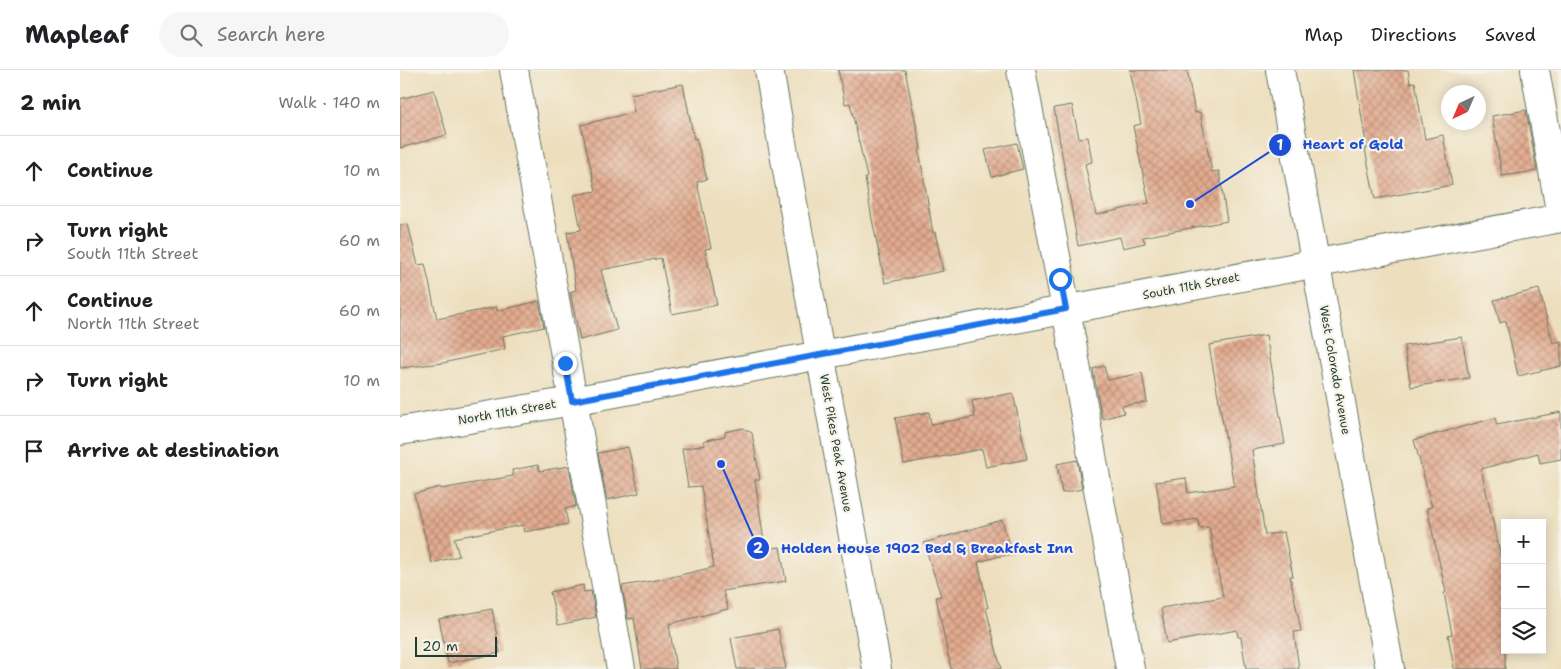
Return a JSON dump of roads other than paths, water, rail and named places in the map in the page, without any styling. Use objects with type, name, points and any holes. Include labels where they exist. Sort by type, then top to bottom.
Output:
[{"type":"street","points":[[514,70],[621,669]]},
{"type":"street","name":"West Pikes Peak Avenue","points":[[769,70],[877,669]]},
{"type":"street","points":[[1021,70],[1130,669]]},
{"type":"street","name":"West Colorado Avenue","points":[[1280,70],[1390,669]]},
{"type":"street","points":[[1535,70],[1561,217]]},
{"type":"street","name":"South 11th Street","points":[[820,354],[1561,217]]},
{"type":"street","name":"North 11th Street","points":[[400,431],[572,401],[820,354]]},
{"type":"place","name":"Heart of Gold","points":[[1190,204]]},
{"type":"place","name":"Holden House 1902 Bed & Breakfast Inn","points":[[721,464]]}]
